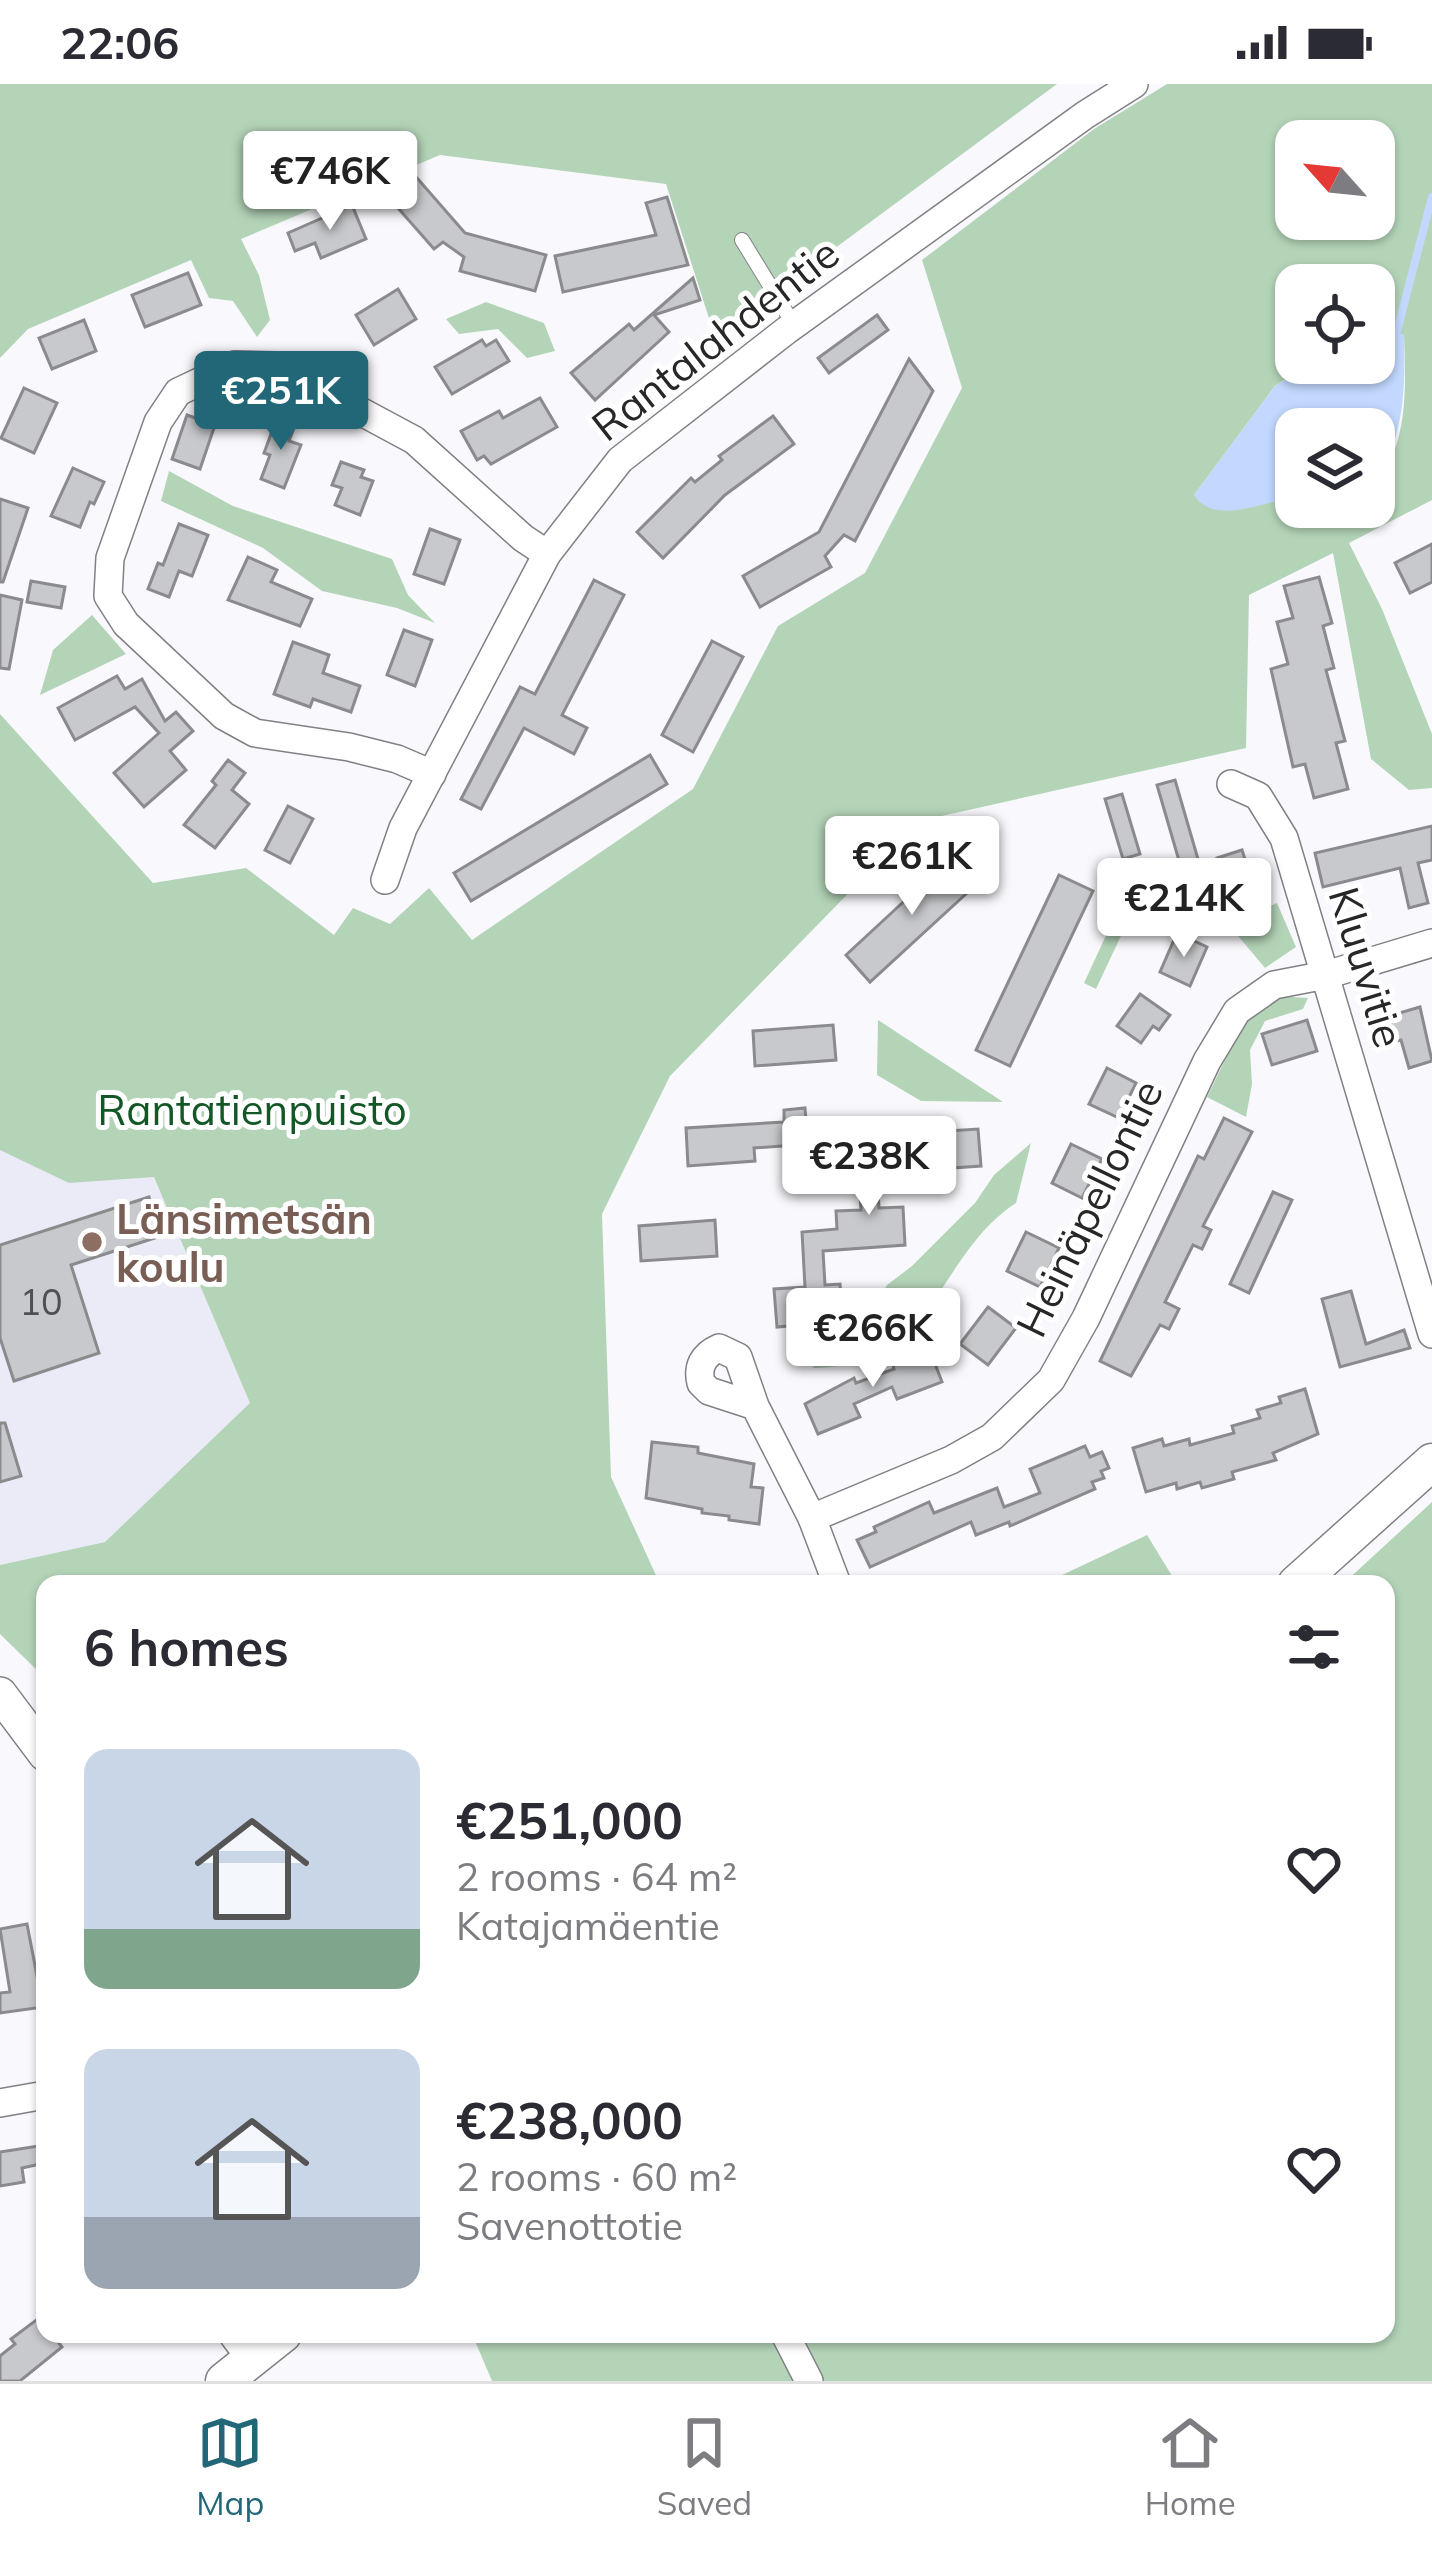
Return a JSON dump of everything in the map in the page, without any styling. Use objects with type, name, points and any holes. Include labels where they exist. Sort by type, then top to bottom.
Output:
[{"type":"main road","points":[[1305,1575],[1432,1462]]},
{"type":"main road","points":[[224,2381],[245,2346]]},
{"type":"street","name":"Rantalahdentie","points":[[385,880],[403,828],[547,554],[620,460],[794,325],[1134,84]]},
{"type":"street","points":[[432,774],[349,747],[255,734],[224,716],[126,624],[108,596],[110,558],[158,422],[178,392],[235,365],[276,366],[414,440],[547,554]]},
{"type":"street","name":"Kluuvitie","points":[[1231,784],[1258,796],[1284,838],[1432,1334]]},
{"type":"street","name":"Heinäpellontie","points":[[812,1518],[951,1460],[992,1437],[1051,1380],[1237,1011],[1274,985],[1326,975],[1432,943]]},
{"type":"street","points":[[755,1406],[812,1518],[834,1575]]},
{"type":"street","points":[[0,1694],[36,1742]]},
{"type":"street","points":[[0,2103],[36,2097]]},
{"type":"street","points":[[790,2343],[809,2381]]},
{"type":"lane","points":[[742,240],[794,325]]},
{"type":"shaded area","name":"Länsimetsän koulu","points":[[101,1076],[120,1088],[251,1403],[105,1542],[0,1565],[0,1101]]},
{"type":"green space","points":[[0,84],[1057,84],[715,337],[666,184],[440,155],[241,239],[259,275],[270,320],[257,337],[233,301],[209,298],[191,260],[28,329],[0,358]]},
{"type":"green space","name":"Rantatienpuisto","points":[[1167,84],[1432,84],[1432,500],[1395,519],[1404,335],[1395,336],[1395,264],[1275,264],[1278,384],[1194,495],[1275,497],[1275,528],[1378,528],[1349,543],[1382,609],[1432,734],[1432,788],[1409,790],[1371,759],[1333,553],[1249,595],[1246,748],[919,821],[670,1076],[602,1214],[611,1477],[656,1575],[36,1575],[36,1669],[0,1634],[0,1565],[105,1542],[250,1403],[154,1177],[69,1183],[0,1150],[0,714],[153,883],[246,868],[334,935],[353,908],[390,924],[429,888],[472,940],[693,789],[778,626],[865,573],[962,388],[922,260],[1094,129]]},
{"type":"green space","points":[[486,302],[544,323],[555,351],[527,358],[498,329],[459,334],[446,319]]},
{"type":"green space","points":[[169,471],[233,506],[392,559],[408,595],[435,623],[397,608],[322,591],[263,548],[161,501]]},
{"type":"green space","points":[[92,615],[126,654],[40,695],[53,650]]},
{"type":"green space","points":[[1134,875],[1146,878],[1147,900],[1133,910],[1096,989],[1084,983]]},
{"type":"green space","points":[[1277,903],[1296,947],[1265,968],[1228,924]]},
{"type":"green space","points":[[1277,996],[1308,998],[1303,1009],[1265,1021],[1250,1050],[1252,1084],[1246,1117],[1207,1097],[1243,1023]]},
{"type":"green space","points":[[878,1020],[1003,1102],[921,1101],[877,1075]]},
{"type":"green space","points":[[1031,1143],[1016,1203],[967,1252],[910,1329],[886,1349],[854,1363],[812,1368],[863,1326],[887,1285],[912,1266],[975,1203],[994,1175]]},
{"type":"green space","points":[[1432,1502],[1432,2381],[492,2381],[476,2343],[1395,2343],[1395,1575],[1353,1575]]},
{"type":"green space","points":[[1147,1535],[1171,1575],[1062,1575]]},
{"type":"water","points":[[1395,330],[1404,335],[1403,391],[1395,437],[1395,408],[1275,408],[1275,502],[1227,511],[1203,504],[1194,495],[1275,386],[1395,384]]},
{"type":"building","points":[[410,170],[465,233],[546,255],[535,291],[460,271],[464,257],[443,242],[434,249],[383,191]]},
{"type":"building","points":[[667,197],[688,265],[563,292],[555,256],[656,235],[646,203]]},
{"type":"building","points":[[352,205],[366,239],[321,258],[315,243],[295,251],[288,233]]},
{"type":"building","points":[[188,273],[201,305],[145,327],[132,295]]},
{"type":"building","points":[[693,278],[700,300],[654,315],[669,332],[595,400],[571,373],[629,324],[634,330]]},
{"type":"building","points":[[398,289],[416,319],[374,345],[356,315]]},
{"type":"building","points":[[877,315],[888,330],[829,373],[818,358]]},
{"type":"building","points":[[84,320],[96,351],[52,369],[39,338]]},
{"type":"building","points":[[482,340],[486,346],[496,340],[509,361],[452,394],[435,367]]},
{"type":"building","points":[[909,359],[933,391],[855,541],[844,535],[825,556],[831,567],[760,607],[743,576],[819,532]]},
{"type":"building","points":[[257,385],[267,410],[236,424],[225,399]]},
{"type":"building","points":[[24,388],[57,403],[34,453],[1,438]]},
{"type":"building","points":[[540,398],[557,427],[491,464],[484,456],[477,460],[461,431],[499,411],[503,418]]},
{"type":"building","points":[[187,415],[215,425],[200,469],[172,459]]},
{"type":"building","points":[[278,415],[296,423],[289,441],[301,445],[284,488],[261,479],[270,455],[264,453]]},
{"type":"building","points":[[773,416],[794,444],[725,495],[663,558],[637,532],[691,478],[695,482],[722,460],[719,456]]},
{"type":"building","points":[[341,462],[364,470],[361,477],[373,481],[360,515],[335,505],[342,488],[332,485]]},
{"type":"building","points":[[73,468],[104,482],[80,527],[51,516]]},
{"type":"building","points":[[0,499],[28,508],[3,582],[0,582]]},
{"type":"building","points":[[179,524],[208,535],[192,576],[179,571],[169,597],[148,589]]},
{"type":"building","points":[[430,529],[460,540],[444,584],[414,574]]},
{"type":"building","points":[[1432,544],[1432,582],[1410,593],[1395,563]]},
{"type":"building","points":[[248,557],[277,570],[271,582],[312,599],[300,626],[228,600]]},
{"type":"building","points":[[1319,577],[1332,623],[1323,626],[1334,668],[1326,670],[1345,741],[1336,743],[1348,789],[1314,798],[1305,764],[1293,767],[1271,669],[1288,664],[1277,622],[1293,618],[1284,586]]},
{"type":"building","points":[[594,580],[624,595],[562,715],[587,728],[574,754],[524,728],[481,809],[461,799],[520,687],[535,694]]},
{"type":"building","points":[[31,581],[65,587],[61,608],[27,602]]},
{"type":"building","points":[[0,595],[22,600],[9,669],[0,668]]},
{"type":"building","points":[[404,630],[432,640],[415,686],[387,675]]},
{"type":"building","points":[[712,641],[743,657],[693,752],[662,735]]},
{"type":"building","points":[[293,642],[329,655],[323,673],[360,686],[351,712],[313,699],[310,707],[274,694]]},
{"type":"building","points":[[117,676],[125,689],[142,679],[165,721],[176,712],[193,731],[170,751],[186,770],[144,807],[114,773],[159,733],[135,707],[75,740],[58,708]]},
{"type":"building","points":[[650,755],[667,784],[471,901],[454,873]]},
{"type":"building","points":[[228,760],[245,773],[232,790],[249,804],[215,848],[184,825],[216,785],[212,781]]},
{"type":"building","points":[[1175,780],[1200,866],[1182,871],[1157,785]]},
{"type":"building","points":[[1122,794],[1140,854],[1123,859],[1105,799]]},
{"type":"building","points":[[288,806],[313,819],[290,863],[265,850]]},
{"type":"building","points":[[1432,826],[1432,860],[1418,863],[1428,903],[1409,908],[1400,868],[1323,887],[1315,853]]},
{"type":"building","points":[[1242,850],[1254,887],[1229,895],[1217,858]]},
{"type":"building","points":[[954,855],[979,882],[870,982],[846,955]]},
{"type":"building","points":[[1059,875],[1093,891],[1010,1066],[976,1050]]},
{"type":"building","points":[[1177,933],[1207,947],[1190,986],[1160,972]]},
{"type":"building","points":[[1140,994],[1170,1015],[1159,1030],[1153,1026],[1141,1043],[1117,1026]]},
{"type":"building","points":[[1420,1007],[1432,1061],[1409,1068],[1401,1040],[1386,1044],[1379,1019]]},
{"type":"building","points":[[1307,1020],[1317,1051],[1272,1065],[1262,1034]]},
{"type":"building","points":[[833,1025],[836,1060],[755,1066],[753,1031]]},
{"type":"building","points":[[1107,1068],[1136,1083],[1119,1118],[1089,1104]]},
{"type":"building","points":[[805,1108],[808,1144],[754,1148],[755,1161],[688,1166],[686,1128],[784,1122],[784,1110]]},
{"type":"building","points":[[1224,1118],[1252,1132],[1203,1226],[1211,1230],[1202,1249],[1193,1245],[1165,1302],[1179,1309],[1169,1329],[1160,1325],[1131,1376],[1100,1361],[1198,1156],[1204,1159]]},
{"type":"building","points":[[978,1129],[981,1166],[877,1173],[879,1208],[903,1207],[905,1245],[823,1251],[825,1285],[840,1284],[843,1321],[777,1327],[774,1289],[805,1287],[802,1232],[837,1229],[836,1211],[861,1210],[857,1145],[901,1142],[901,1134]]},
{"type":"building","points":[[1071,1144],[1102,1159],[1082,1198],[1052,1183]]},
{"type":"building","points":[[1273,1192],[1292,1200],[1249,1293],[1230,1284]]},
{"type":"building","points":[[149,1197],[161,1236],[71,1265],[99,1353],[14,1381],[0,1338],[0,1245]]},
{"type":"building","points":[[715,1220],[717,1256],[641,1261],[639,1226]]},
{"type":"building","points":[[1026,1232],[1059,1248],[1040,1287],[1007,1271]]},
{"type":"building","points":[[1351,1291],[1366,1344],[1404,1330],[1410,1348],[1340,1367],[1322,1299]]},
{"type":"building","points":[[988,1307],[1016,1328],[988,1365],[960,1344]]},
{"type":"building","points":[[929,1348],[942,1382],[897,1399],[892,1387],[854,1404],[860,1417],[818,1434],[805,1404],[854,1378],[856,1383],[894,1369],[892,1362]]},
{"type":"building","points":[[1305,1389],[1318,1434],[1273,1453],[1276,1460],[1232,1472],[1234,1479],[1202,1488],[1200,1482],[1177,1489],[1176,1483],[1146,1492],[1133,1448],[1162,1439],[1164,1446],[1189,1439],[1190,1445],[1234,1433],[1232,1426],[1260,1418],[1257,1410]]},
{"type":"building","points":[[0,1423],[5,1423],[21,1476],[0,1482]]},
{"type":"building","points":[[652,1442],[698,1447],[698,1453],[754,1464],[751,1487],[763,1488],[759,1524],[646,1498]]},
{"type":"building","points":[[1085,1446],[1090,1457],[1102,1452],[1109,1468],[1101,1471],[1104,1478],[1092,1482],[1095,1489],[1010,1526],[1009,1522],[976,1535],[971,1522],[870,1567],[857,1540],[876,1532],[874,1527],[929,1502],[934,1513],[997,1488],[1004,1507],[1040,1493],[1030,1469]]},
{"type":"building","points":[[27,1924],[36,1971],[36,2008],[0,2013],[0,1993],[10,1992],[0,1929]]},
{"type":"building","points":[[36,2146],[36,2165],[22,2168],[24,2182],[0,2186],[0,2152]]},
{"type":"building","points":[[36,2320],[36,2343],[62,2347],[20,2381],[0,2381],[0,2356],[15,2344],[11,2339]]},
{"type":"waterway","points":[[1397,331],[1432,197]]},
{"type":"place","name":"Länsimetsän koulu","points":[[92,1242]]}]
